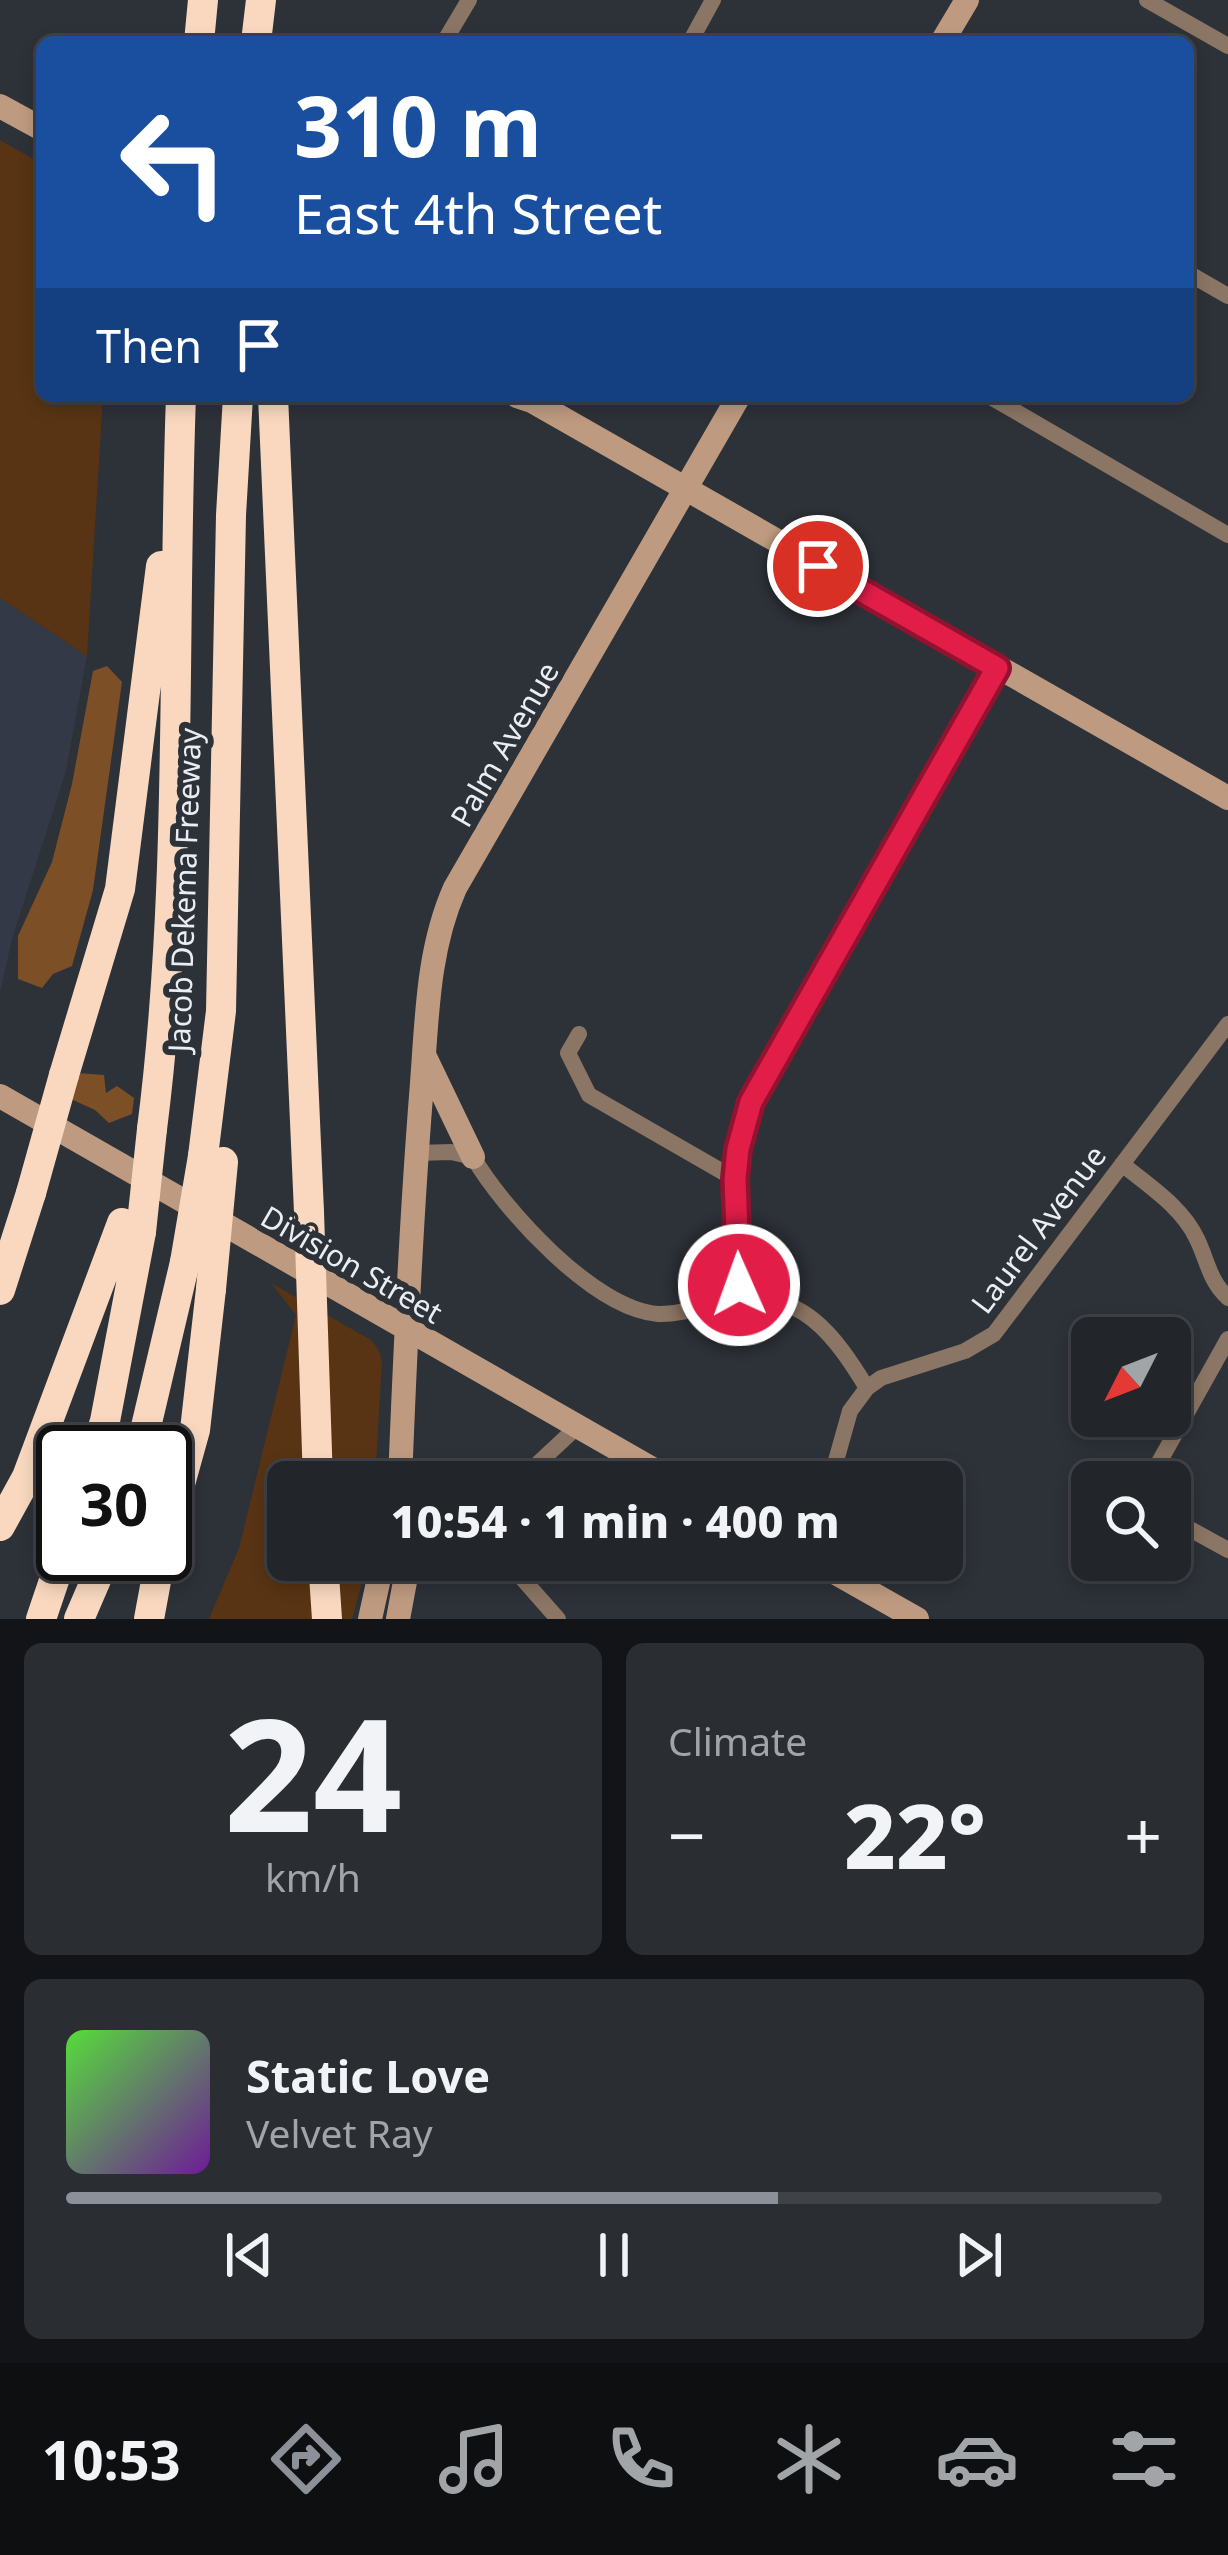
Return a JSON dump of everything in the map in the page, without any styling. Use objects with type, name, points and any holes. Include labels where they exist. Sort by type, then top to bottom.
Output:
[{"type":"highway","points":[[200,36],[203,0]]},
{"type":"highway","points":[[257,36],[261,0]]},
{"type":"highway","points":[[274,36],[276,0]]},
{"type":"highway","points":[[0,1290],[120,889],[181,402]]},
{"type":"highway","name":"Jacob Dekema Freeway","points":[[132,1227],[162,1052],[181,402]]},
{"type":"highway","name":"Jacob Dekema Freeway","points":[[146,1425],[213,1159],[238,402]]},
{"type":"highway","points":[[273,402],[317,1461]]},
{"type":"highway","points":[[192,1441],[211,1289],[213,1159]]},
{"type":"highway","points":[[104,1425],[132,1227]]},
{"type":"highway","points":[[0,1526],[27,1477],[132,1227]]},
{"type":"highway","points":[[41,1619],[54,1581]]},
{"type":"highway","points":[[79,1619],[95,1581]]},
{"type":"highway","points":[[149,1619],[156,1581]]},
{"type":"highway","points":[[324,1581],[327,1619]]},
{"type":"street","points":[[448,36],[469,0]]},
{"type":"street","points":[[693,36],[713,0]]},
{"type":"street","points":[[946,36],[967,0]]},
{"type":"street","points":[[1147,0],[1228,46]]},
{"type":"street","points":[[0,106],[36,126]]},
{"type":"street","points":[[1194,276],[1228,296]]},
{"type":"street","points":[[534,402],[1228,798]]},
{"type":"street","name":"Palm Avenue","points":[[401,1461],[424,1056],[440,923],[455,888],[737,402]]},
{"type":"street","points":[[999,402],[1228,536]]},
{"type":"street","points":[[739,1299],[735,1179],[751,1102],[997,668]]},
{"type":"street","name":"Laurel Avenue","points":[[866,1388],[881,1378],[965,1352],[994,1334],[1228,1024]]},
{"type":"street","points":[[579,1034],[568,1053],[589,1095],[735,1179]]},
{"type":"street","points":[[1210,1047],[1228,1057]]},
{"type":"street","points":[[424,1056],[493,1192],[523,1225],[599,1291],[629,1308],[662,1314],[739,1299],[779,1301],[815,1319],[838,1342],[866,1388],[850,1411],[836,1461]]},
{"type":"street","name":"Division Street","points":[[0,1096],[638,1461]]},
{"type":"street","points":[[417,1154],[451,1152],[473,1157]]},
{"type":"street","points":[[1121,1164],[1173,1204],[1197,1237],[1211,1281],[1228,1298]]},
{"type":"street","points":[[1160,1461],[1228,1339]]},
{"type":"street","points":[[540,1461],[577,1426]]},
{"type":"street","points":[[1191,1529],[1228,1550]]},
{"type":"street","points":[[370,1619],[378,1581]]},
{"type":"street","points":[[398,1619],[405,1581]]},
{"type":"street","points":[[525,1581],[558,1619]]},
{"type":"street","points":[[850,1581],[916,1619]]},
{"type":"shaded area","points":[[0,140],[36,161],[36,402],[103,402],[87,656],[0,598]]},
{"type":"shaded area","points":[[0,598],[87,656],[66,771],[12,939],[0,993]]},
{"type":"shaded area","points":[[107,666],[122,682],[93,890],[72,966],[53,974],[42,988],[18,979],[18,936],[52,862],[93,671]]},
{"type":"shaded area","points":[[77,1073],[104,1075],[106,1093],[117,1086],[134,1098],[132,1114],[109,1123],[71,1099]]},
{"type":"shaded area","points":[[271,1283],[371,1340],[378,1349],[382,1360],[376,1461],[267,1461],[267,1581],[362,1581],[352,1619],[209,1619],[239,1548],[296,1315]]},
{"type":"route","points":[[739,1285],[735,1179],[751,1102],[997,668],[818,566]]}]
